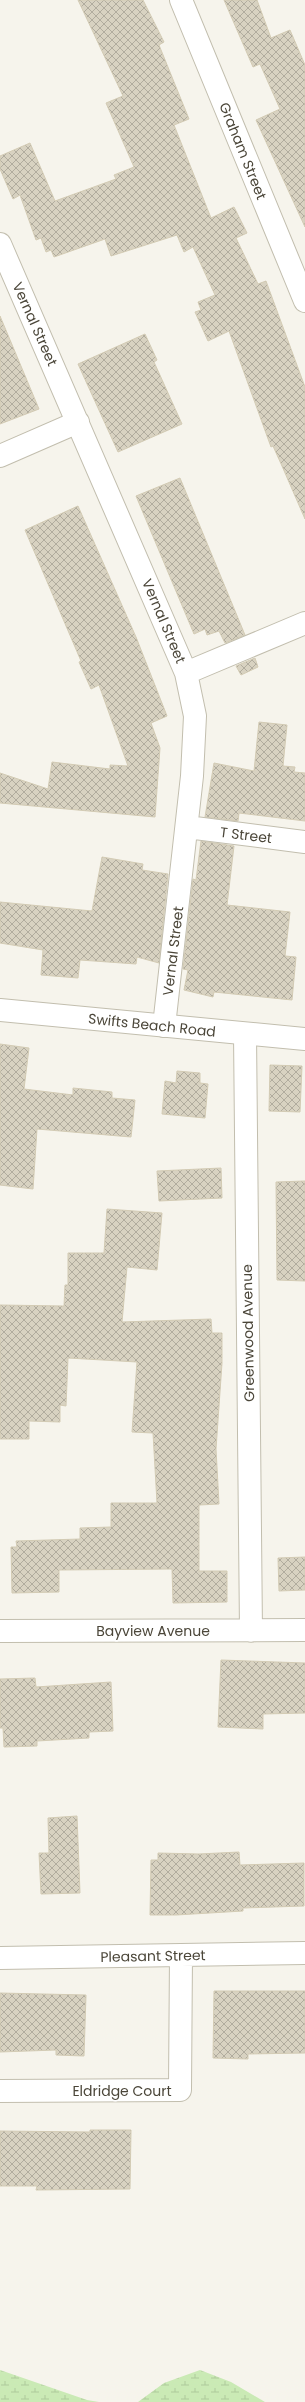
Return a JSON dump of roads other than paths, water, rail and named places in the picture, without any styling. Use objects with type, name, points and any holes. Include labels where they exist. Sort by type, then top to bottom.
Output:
[{"type":"street","name":"Graham Street","points":[[181,0],[305,301]]},
{"type":"street","name":"Vernal Street","points":[[0,244],[186,673],[195,716],[192,776],[164,1026]]},
{"type":"street","points":[[0,456],[78,422]]},
{"type":"street","points":[[186,673],[305,623]]},
{"type":"street","name":"T Street","points":[[187,828],[305,842]]},
{"type":"street","name":"Swifts Beach Road","points":[[0,1010],[305,1039]]},
{"type":"street","name":"Greenwood Avenue","points":[[245,1034],[251,1631]]},
{"type":"street","name":"Bayview Avenue","points":[[0,1631],[305,1630]]},
{"type":"street","name":"Pleasant Street","points":[[0,1958],[305,1954]]},
{"type":"street","name":"Eldridge Court","points":[[0,2091],[180,2090],[181,1955]]}]
